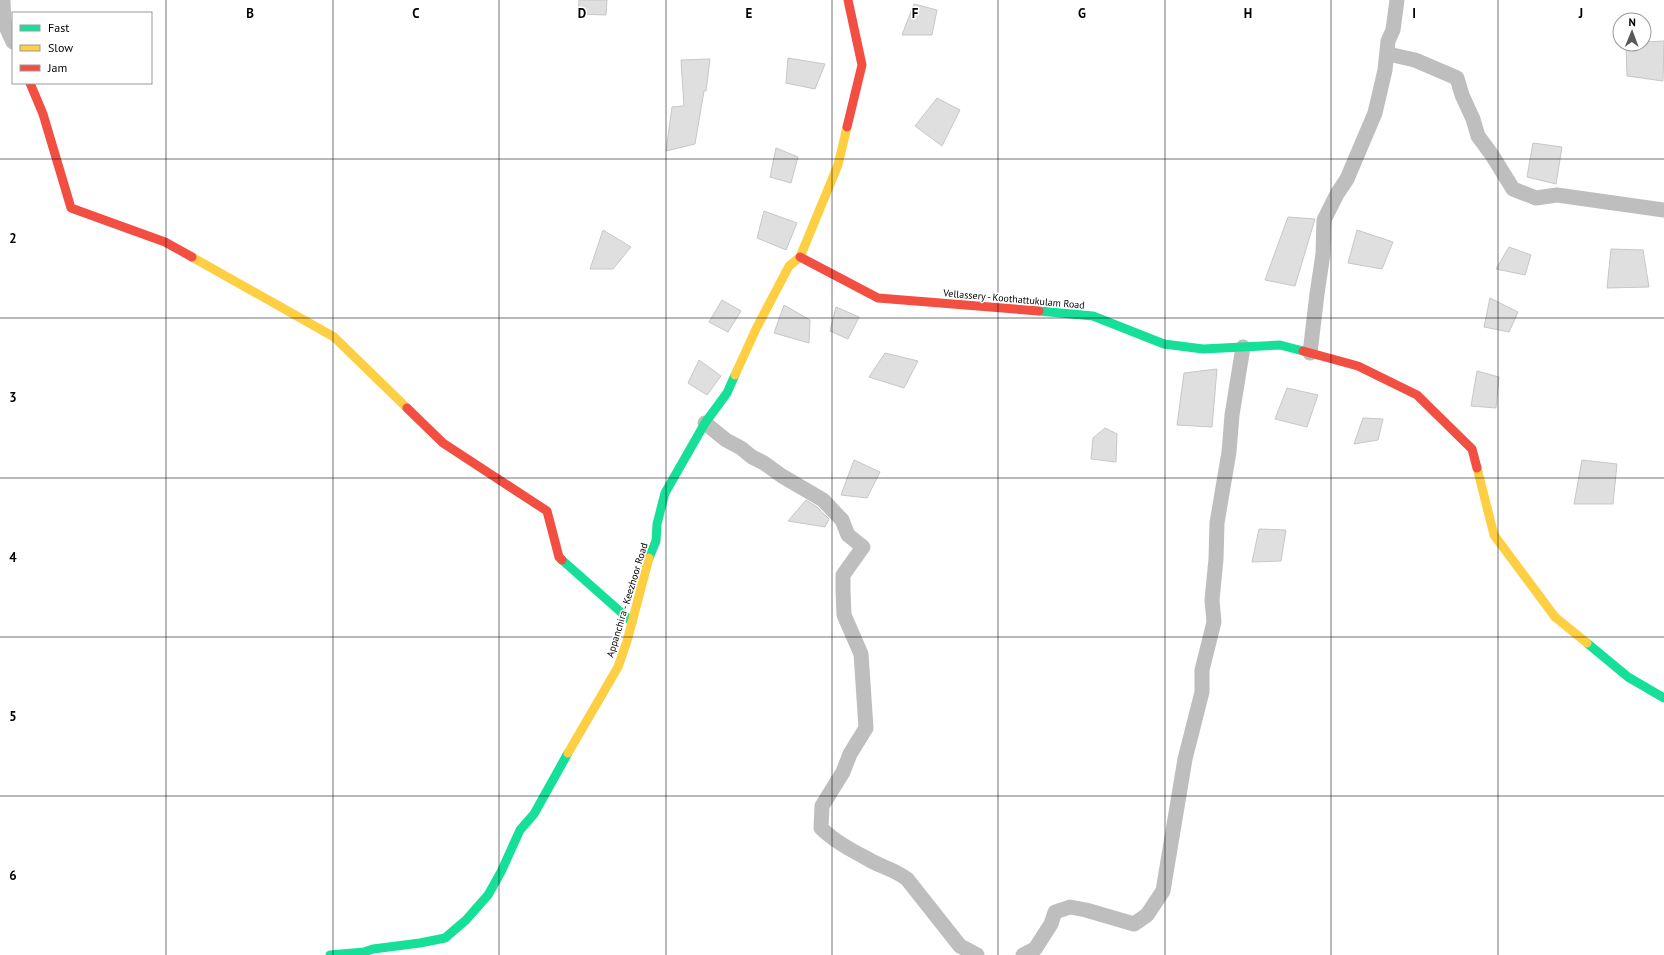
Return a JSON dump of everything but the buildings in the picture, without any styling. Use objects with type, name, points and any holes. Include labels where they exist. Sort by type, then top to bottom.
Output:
[{"type":"main road","points":[[800,257],[838,165],[862,65],[848,0]]},
{"type":"main road","points":[[30,84],[43,114],[71,208],[165,242],[334,337],[443,443],[547,511],[559,557],[632,622]]},
{"type":"main road","name":"Vellassery - Koothattukulam Road","points":[[800,257],[878,298],[1093,316],[1164,344],[1203,349],[1280,345],[1358,366],[1418,395],[1472,449],[1494,535],[1555,617],[1628,677],[1664,698]]},
{"type":"main road","name":"Appanchira - Keezhoor Road","points":[[330,955],[364,952],[373,949],[445,938],[466,920],[488,895],[501,872],[520,830],[534,814],[565,757],[618,667],[632,622],[648,561],[656,541],[657,524],[665,493],[705,423],[727,393],[756,328],[789,266],[800,257]]},
{"type":"street","points":[[4,0],[4,22],[12,40]]},
{"type":"street","points":[[1310,353],[1317,294],[1324,254],[1324,220],[1337,194],[1347,179],[1375,113],[1388,54],[1388,41],[1393,30],[1397,0]]},
{"type":"street","points":[[1388,54],[1415,60],[1457,78],[1462,96],[1473,119],[1478,136],[1492,155],[1513,189],[1536,198],[1557,196],[1664,210]]},
{"type":"street","points":[[1023,955],[1035,949],[1051,924],[1055,912],[1070,907],[1086,910],[1134,924],[1147,915],[1163,891],[1184,759],[1202,692],[1202,670],[1214,622],[1212,600],[1216,559],[1217,523],[1229,452],[1232,415],[1243,347]]},
{"type":"street","points":[[705,423],[726,440],[741,448],[752,457],[823,500],[842,520],[848,536],[863,547],[843,575],[843,591],[844,615],[861,654],[866,728],[850,754],[843,772],[822,806],[821,828],[832,839],[868,860],[896,871],[907,879],[960,946],[976,955]]},
{"type":"traffic: fast","points":[[1039,311],[1093,316],[1164,344],[1203,349],[1280,345],[1303,351]]},
{"type":"traffic: fast","points":[[649,558],[656,541],[657,524],[665,493],[705,423],[727,393],[735,375]]},
{"type":"traffic: fast","points":[[562,560],[632,622]]},
{"type":"traffic: fast","points":[[1587,643],[1628,677],[1664,698]]},
{"type":"traffic: fast","points":[[330,955],[364,952],[373,949],[445,938],[466,920],[488,895],[501,872],[520,830],[534,814],[568,753]]},
{"type":"traffic: slow","points":[[735,375],[756,329],[789,266],[800,257],[838,165],[847,127]]},
{"type":"traffic: slow","points":[[192,257],[334,337],[407,408]]},
{"type":"traffic: slow","points":[[1477,468],[1494,535],[1555,617],[1587,643]]},
{"type":"traffic: slow","points":[[568,753],[618,667],[627,641],[649,558]]},
{"type":"traffic: jam","points":[[847,127],[862,65],[848,0]]},
{"type":"traffic: jam","points":[[30,84],[43,114],[71,208],[165,242],[192,257]]},
{"type":"traffic: jam","points":[[800,257],[878,298],[1039,311]]},
{"type":"traffic: jam","points":[[1303,351],[1358,366],[1417,395],[1472,449],[1477,468]]},
{"type":"traffic: jam","points":[[407,408],[443,443],[547,511],[559,557],[562,560]]}]
